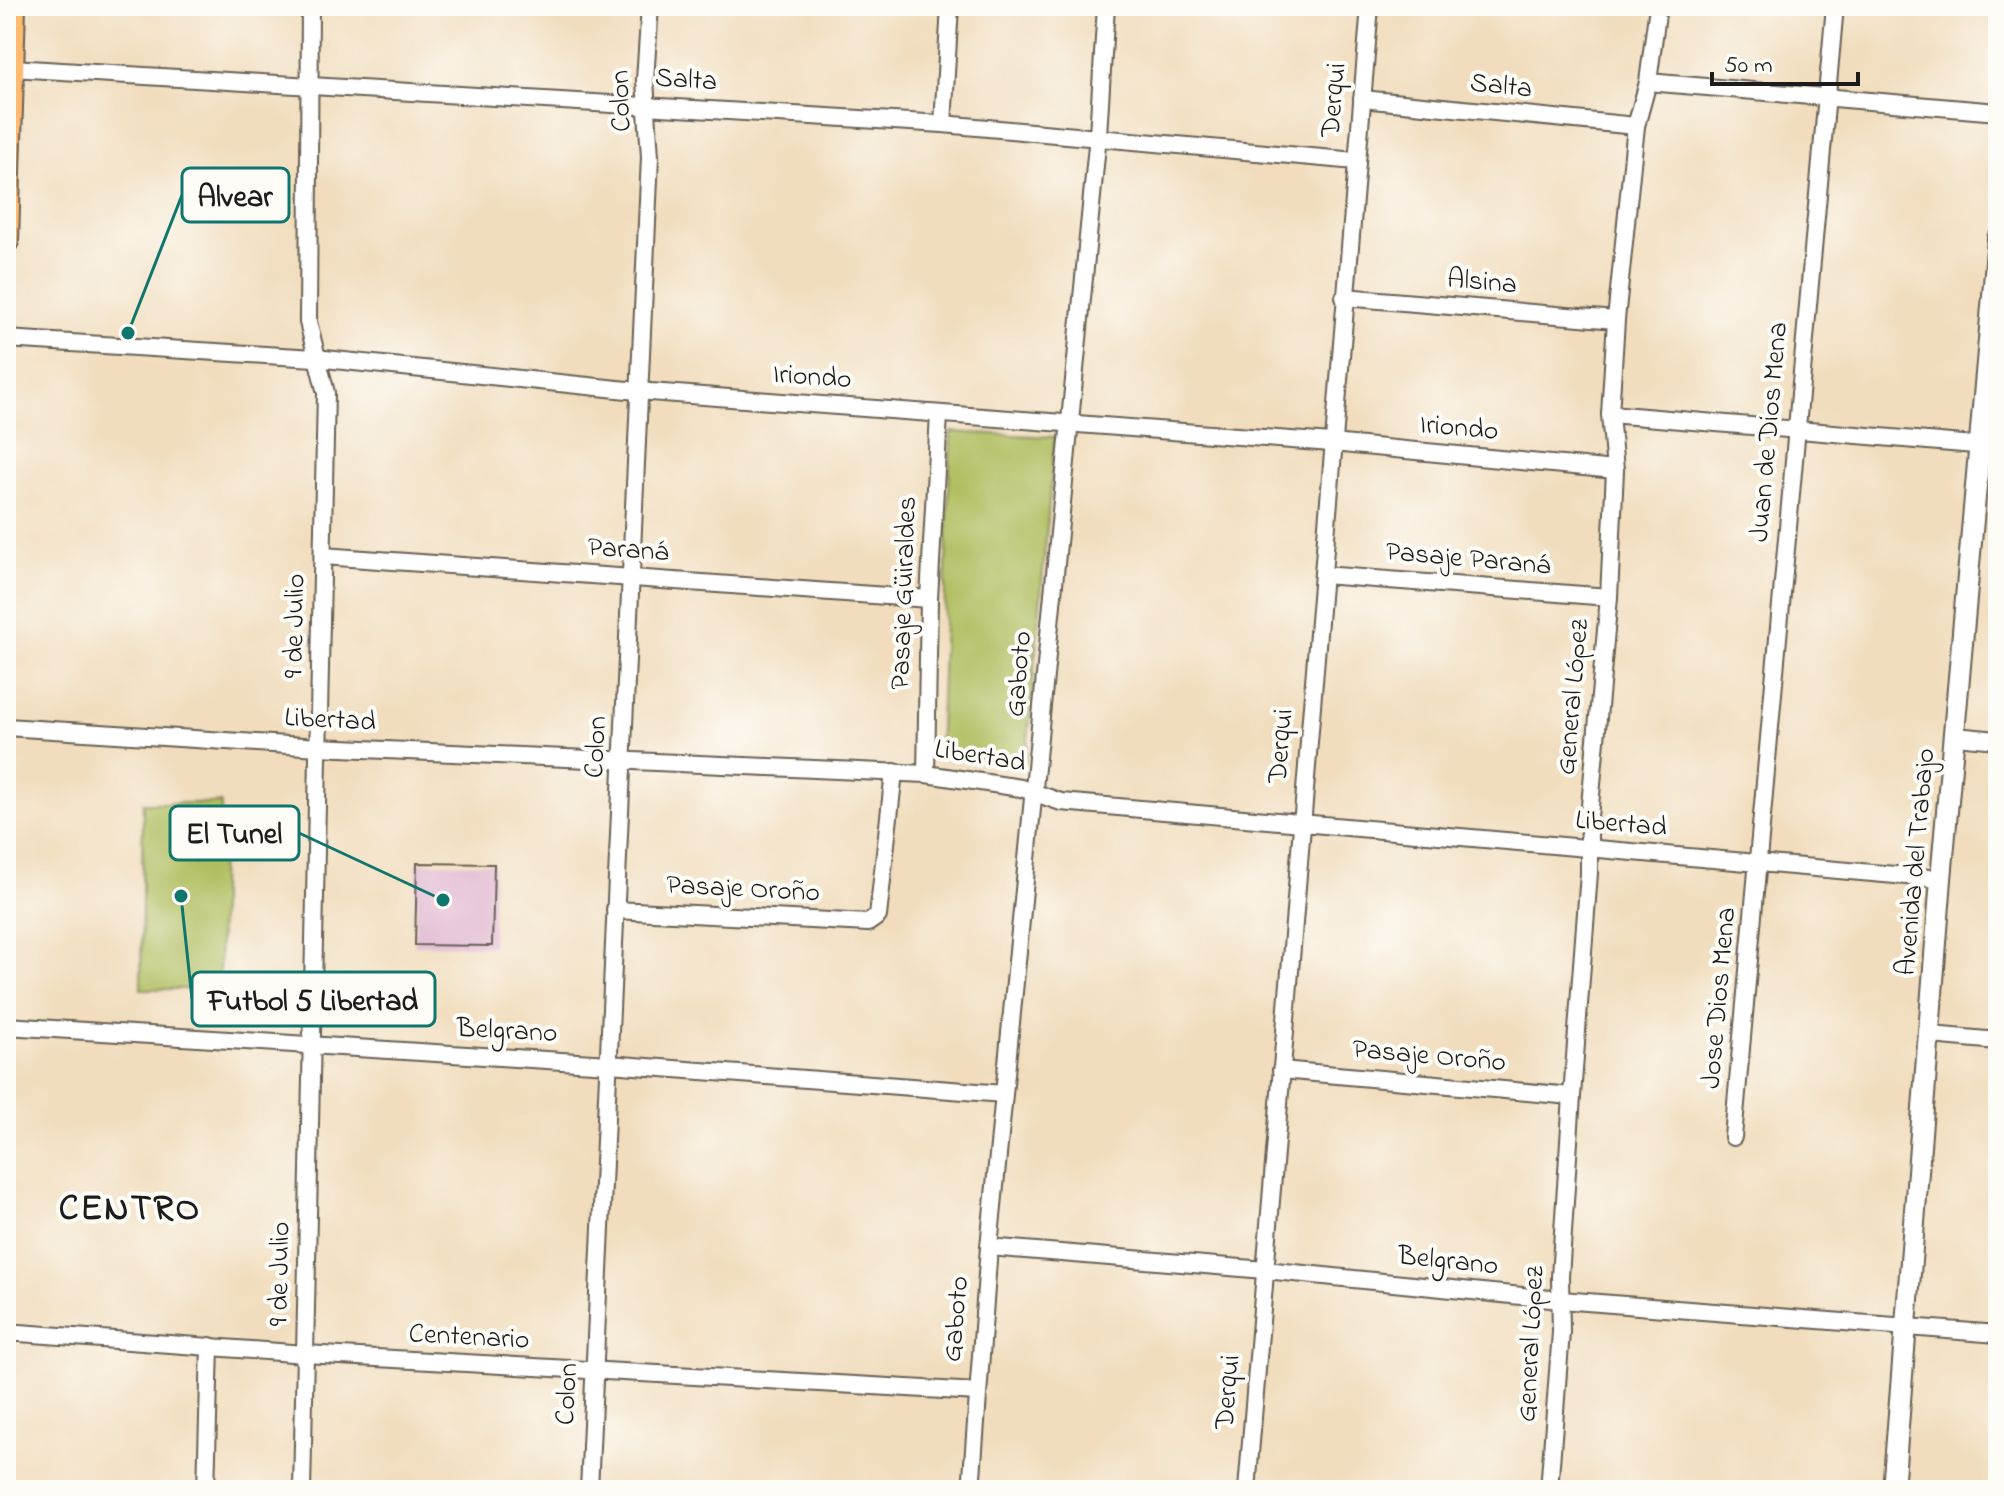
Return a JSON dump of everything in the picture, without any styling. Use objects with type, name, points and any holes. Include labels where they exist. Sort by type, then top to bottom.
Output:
[{"type":"main road","points":[[6,241],[13,6]]},
{"type":"street","name":"9 de Julio","points":[[302,1490],[326,393],[308,322],[310,6]]},
{"type":"street","name":"Colon","points":[[589,1490],[650,157],[645,80],[650,6]]},
{"type":"street","points":[[943,124],[950,6]]},
{"type":"street","name":"Gaboto","points":[[971,1490],[989,1247],[1098,135],[1106,6]]},
{"type":"street","name":"Derqui","points":[[1247,1490],[1370,6]]},
{"type":"street","name":"General López","points":[[1549,1490],[1572,1096],[1609,597],[1615,470],[1610,414],[1616,320],[1636,126],[1648,82],[1658,6]]},
{"type":"street","name":"Juan de Dios Mena","points":[[1759,863],[1835,6]]},
{"type":"street","name":"Salta","points":[[12,68],[943,124],[1098,135],[1356,161]]},
{"type":"street","points":[[1648,82],[1998,112]]},
{"type":"street","name":"Salta","points":[[1362,99],[1636,126]]},
{"type":"street","name":"Avenida del Trabajo","points":[[1893,1490],[1941,879],[1989,447],[1998,239]]},
{"type":"street","name":"Alsina","points":[[1344,297],[1616,320]]},
{"type":"street","name":"Iriondo","points":[[6,339],[315,358],[637,391],[1332,443],[1615,470]]},
{"type":"street","name":"Pasaje Güiraldes","points":[[926,774],[929,599],[939,414]]},
{"type":"street","points":[[1610,414],[1989,447]]},
{"type":"street","name":"Paraná","points":[[323,556],[929,599]]},
{"type":"street","name":"Pasaje Paraná","points":[[1323,575],[1609,597]]},
{"type":"street","name":"Libertad","points":[[6,727],[319,747],[622,758],[926,774],[1035,793],[1061,802],[1941,879]]},
{"type":"street","points":[[1955,736],[1998,740]]},
{"type":"street","name":"Pasaje Oroño","points":[[615,910],[868,923],[878,916],[894,772]]},
{"type":"street","name":"Jose Dios Mena","points":[[1733,1137],[1759,863]]},
{"type":"street","name":"Belgrano","points":[[6,1026],[609,1064],[1004,1094]]},
{"type":"street","points":[[1931,1035],[1998,1041]]},
{"type":"street","name":"Pasaje Oroño","points":[[1281,1070],[1572,1096]]},
{"type":"street","name":"Belgrano","points":[[989,1247],[1265,1270],[1561,1300],[1998,1334]]},
{"type":"street","name":"Centenario","points":[[6,1332],[305,1354],[978,1392]]},
{"type":"street","points":[[206,1490],[210,1346]]},
{"type":"green space","points":[[951,432],[1055,437],[1026,762],[939,755]]},
{"type":"green space","points":[[143,803],[221,803],[219,989],[141,989]]},
{"type":"building","points":[[417,863],[494,864],[492,946],[415,945]]},
{"type":"place","name":"Alvear","points":[[128,333]]},
{"type":"place","name":"Futbol 5 Libertad","points":[[181,896]]},
{"type":"place","name":"El Tunel","points":[[443,900]]},
{"type":"district","name":"CENTRO","points":[[130,1210]]}]
